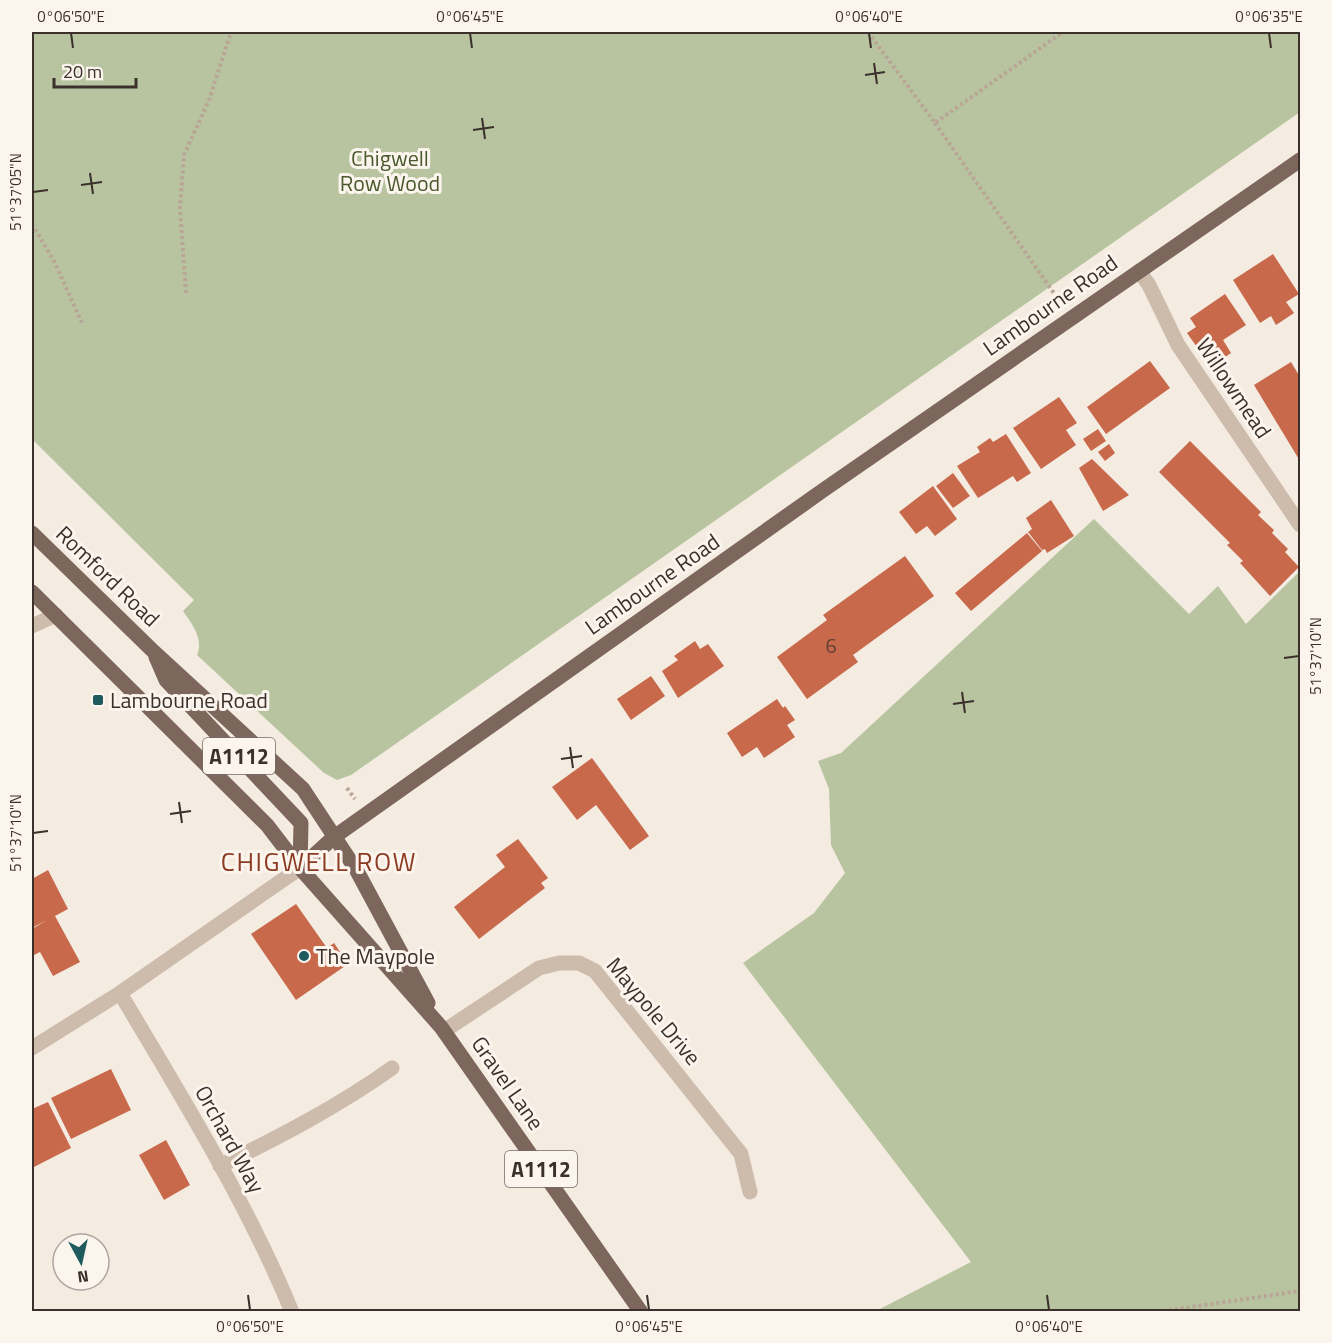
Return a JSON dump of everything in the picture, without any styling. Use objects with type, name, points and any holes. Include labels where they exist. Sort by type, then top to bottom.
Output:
[{"type":"main road","name":"Lambourne Road","points":[[300,868],[334,837],[822,491],[1300,160]]},
{"type":"main road","name":"Romford Road","points":[[32,533],[154,652],[297,783],[334,837]]},
{"type":"main road","name":"A1112","points":[[32,592],[267,825],[300,868]]},
{"type":"main road","name":"Romford Road","points":[[154,652],[166,680],[301,823],[300,868]]},
{"type":"main road","name":"Gravel Lane","points":[[334,837],[357,871],[442,1029]]},
{"type":"main road","name":"Gravel Lane","points":[[300,868],[442,1029],[641,1311]]},
{"type":"street","name":"Willowmead","points":[[1139,271],[1149,285],[1178,345],[1300,525]]},
{"type":"street","points":[[32,626],[56,615]]},
{"type":"street","name":"Lambourne Road","points":[[32,1048],[120,993],[300,868]]},
{"type":"street","name":"Maypole Drive","points":[[442,1029],[539,968],[559,963],[579,963],[596,971],[741,1154],[750,1192]]},
{"type":"street","name":"Orchard Way","points":[[120,993],[220,1166],[273,1264],[292,1311]]},
{"type":"street","points":[[220,1166],[373,1082],[392,1068]]},
{"type":"path","points":[[186,293],[180,207],[184,155],[209,100],[231,32]]},
{"type":"path","points":[[868,32],[935,123],[1060,302]]},
{"type":"path","points":[[935,123],[1063,32]]},
{"type":"path","points":[[32,224],[54,261],[82,323]]},
{"type":"path","points":[[1157,1311],[1300,1291]]},
{"type":"green space","name":"Chigwell Row Wood","points":[[32,32],[1300,32],[1300,112],[351,775],[337,780],[324,773],[197,655],[198,637],[183,611],[194,600],[32,439]]},
{"type":"green space","points":[[1094,519],[1189,614],[1218,586],[1246,624],[1300,571],[1300,1311],[876,1311],[971,1262],[743,963],[814,913],[845,873],[831,845],[829,789],[818,761],[841,753]]},
{"type":"building","points":[[1273,254],[1299,294],[1286,302],[1294,313],[1276,325],[1271,316],[1260,323],[1233,280]]},
{"type":"building","points":[[1225,294],[1246,325],[1223,340],[1231,353],[1211,367],[1187,333],[1196,327],[1190,318]]},
{"type":"building","points":[[1150,361],[1170,388],[1106,434],[1087,407]]},
{"type":"building","points":[[1291,362],[1300,377],[1300,461],[1254,385]]},
{"type":"building","points":[[1059,397],[1077,423],[1066,430],[1076,445],[1041,469],[1013,428]]},
{"type":"building","points":[[1098,429],[1106,441],[1091,451],[1083,439]]},
{"type":"building","points":[[1006,434],[1031,473],[1017,482],[1013,476],[978,498],[957,466],[980,452],[977,447],[990,438],[993,442]]},
{"type":"building","points":[[1190,441],[1261,512],[1258,515],[1274,530],[1272,533],[1288,549],[1285,552],[1299,567],[1270,596],[1240,563],[1243,561],[1227,545],[1230,543],[1159,472]]},
{"type":"building","points":[[1109,444],[1115,453],[1105,461],[1098,452]]},
{"type":"building","points":[[1092,459],[1129,495],[1103,511],[1079,468]]},
{"type":"building","points":[[953,473],[970,496],[953,508],[936,486]]},
{"type":"building","points":[[933,486],[957,519],[935,536],[927,526],[916,534],[899,512]]},
{"type":"building","points":[[1051,500],[1074,536],[1047,553],[1028,532],[1032,529],[1026,518]]},
{"type":"building","points":[[1027,533],[1042,551],[971,611],[955,593]]},
{"type":"building","points":[[905,556],[934,596],[853,655],[858,662],[807,699],[777,657],[827,620],[823,615]]},
{"type":"building","points":[[695,641],[700,649],[708,644],[724,666],[678,698],[662,671],[678,660],[674,656]]},
{"type":"building","points":[[651,676],[665,696],[631,720],[617,699]]},
{"type":"building","points":[[777,699],[795,720],[787,725],[795,737],[764,758],[757,747],[742,757],[727,733]]},
{"type":"building","points":[[592,758],[649,836],[630,850],[596,805],[577,820],[552,787]]},
{"type":"building","points":[[518,839],[548,878],[541,883],[545,888],[479,939],[454,907],[505,867],[496,855]]},
{"type":"building","points":[[48,870],[68,909],[55,916],[80,962],[53,976],[40,952],[32,956],[32,929],[47,920],[32,928],[32,879]]},
{"type":"building","name":"The Maypole","points":[[296,904],[327,948],[334,943],[348,964],[296,1000],[251,934]]},
{"type":"building","points":[[111,1069],[131,1110],[71,1139],[51,1098]]},
{"type":"building","points":[[48,1102],[71,1148],[32,1168],[32,1109]]},
{"type":"building","points":[[166,1140],[190,1185],[164,1200],[139,1155]]},
{"type":"place","name":"Lambourne Road","points":[[98,700]]},
{"type":"place","name":"The Maypole","points":[[304,956]]},
{"type":"district","name":"CHIGWELL ROW","points":[[319,861]]}]
